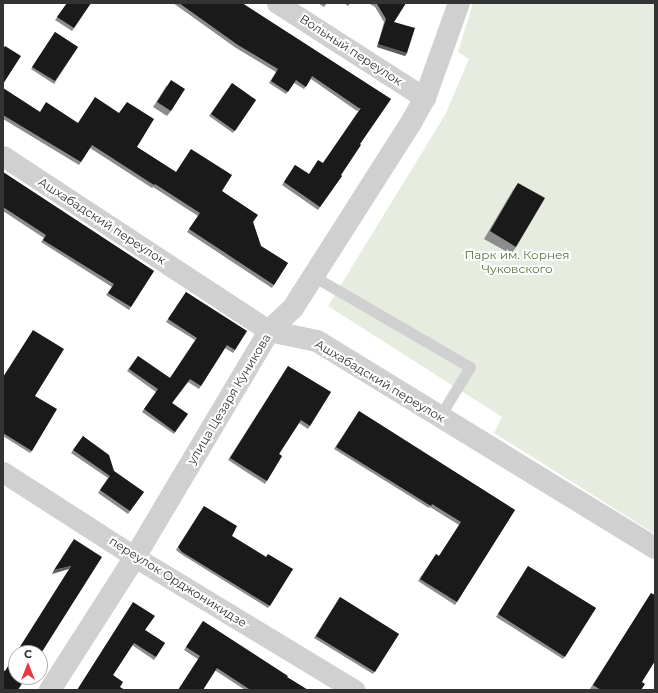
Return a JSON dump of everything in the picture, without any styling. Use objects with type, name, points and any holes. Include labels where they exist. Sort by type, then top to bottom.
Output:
[{"type":"street","name":"Вольный переулок","points":[[277,3],[425,98]]},
{"type":"street","name":"улица Цезаря Куникова","points":[[50,690],[135,557],[269,331],[293,308],[425,98],[459,3]]},
{"type":"street","name":"Ашхабадский переулок","points":[[3,156],[269,331],[317,341],[655,548]]},
{"type":"street","name":"переулок Орджоникидзе","points":[[3,472],[135,557],[355,690]]},
{"type":"lane","points":[[313,276],[470,367],[440,416]]},
{"type":"green space","name":"Парк им. Корнея Чуковского","points":[[473,3],[655,3],[655,534],[494,433],[502,417],[328,306],[445,115],[469,59],[458,52]]},
{"type":"building","points":[[67,3],[91,3],[74,28],[57,17]]},
{"type":"building","points":[[179,3],[242,3],[391,99],[360,144],[361,145],[341,175],[342,176],[320,207],[284,182],[295,165],[309,174],[318,160],[323,163],[361,108],[312,76],[306,87],[296,80],[288,92],[271,81],[278,69],[238,45]]},
{"type":"building","points":[[375,3],[406,3],[394,22],[415,28],[407,53],[378,44],[386,19]]},
{"type":"building","points":[[55,32],[78,47],[55,81],[32,67]]},
{"type":"building","points":[[5,46],[21,56],[3,84],[3,49]]},
{"type":"building","points":[[171,80],[185,89],[171,111],[157,102]]},
{"type":"building","points":[[232,83],[256,100],[235,131],[211,114]]},
{"type":"building","points":[[3,88],[40,112],[46,102],[78,123],[95,97],[119,113],[127,102],[154,119],[137,147],[176,172],[191,149],[232,175],[222,191],[258,215],[253,222],[261,246],[288,263],[274,285],[189,229],[200,213],[155,184],[154,185],[92,145],[81,162],[3,115]]},
{"type":"building","points":[[3,172],[154,271],[131,307],[108,293],[114,284],[43,240],[46,235],[3,207]]},
{"type":"building","points":[[518,183],[545,198],[516,247],[490,231]]},
{"type":"building","points":[[186,292],[247,331],[235,350],[227,345],[201,386],[190,379],[172,403],[188,414],[175,432],[144,409],[158,389],[129,369],[138,356],[170,378],[197,338],[168,319]]},
{"type":"building","points":[[33,330],[64,349],[35,396],[57,409],[32,451],[3,433],[3,377]]},
{"type":"building","points":[[288,366],[331,392],[310,426],[301,420],[279,454],[282,456],[267,481],[230,458]]},
{"type":"building","points":[[359,411],[515,510],[457,602],[420,579],[436,554],[439,556],[461,522],[432,504],[431,506],[336,447]]},
{"type":"building","points":[[83,436],[109,455],[114,471],[144,492],[130,511],[100,490],[110,476],[73,450]]},
{"type":"building","points":[[204,506],[237,526],[232,536],[266,557],[268,554],[293,569],[270,606],[182,552],[178,547]]},
{"type":"building","points":[[74,539],[102,557],[46,645],[21,645],[71,566],[54,570]]},
{"type":"building","points":[[528,566],[596,608],[565,657],[498,614]]},
{"type":"building","points":[[651,593],[655,595],[655,661],[642,682],[645,684],[641,690],[601,690],[593,685]]},
{"type":"building","points":[[340,597],[399,634],[375,672],[316,636]]},
{"type":"building","points":[[133,602],[155,616],[145,630],[165,643],[156,657],[134,643],[113,675],[123,682],[120,687],[125,690],[77,690]]},
{"type":"building","points":[[203,621],[308,690],[248,690],[249,689],[217,668],[203,690],[178,690],[200,656],[186,647]]},
{"type":"building","points":[[8,666],[8,685],[21,685],[18,690],[3,690],[3,670],[5,671]]}]
